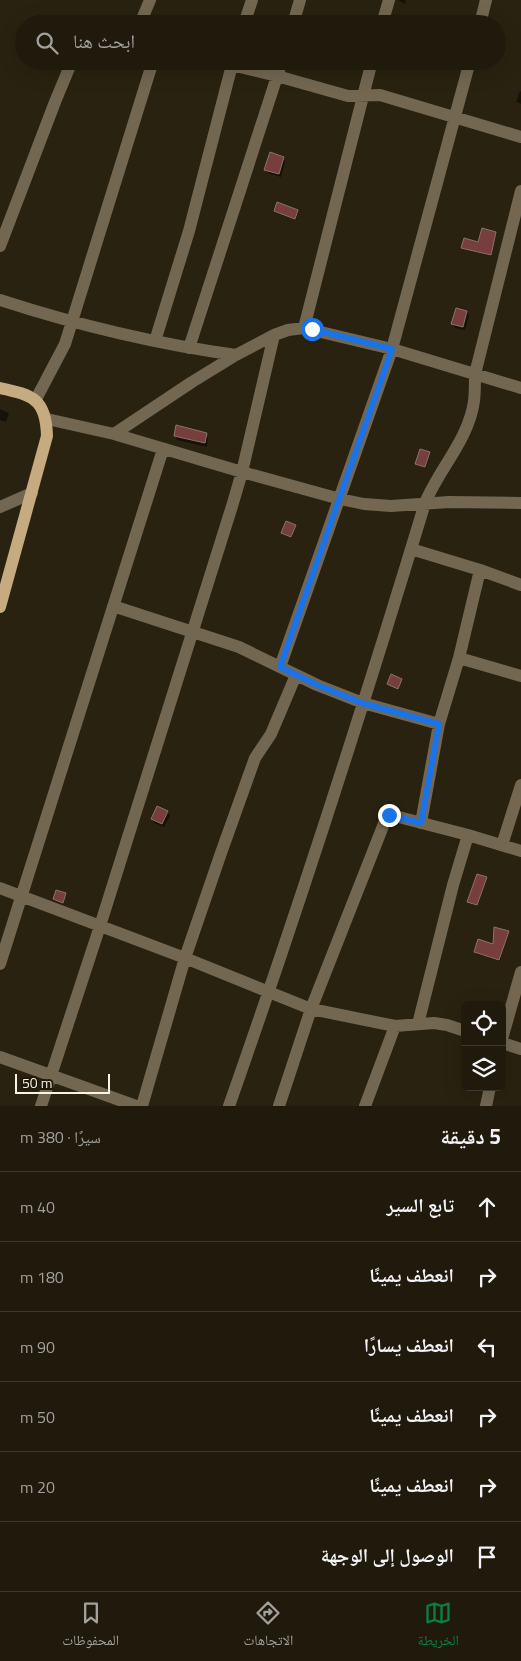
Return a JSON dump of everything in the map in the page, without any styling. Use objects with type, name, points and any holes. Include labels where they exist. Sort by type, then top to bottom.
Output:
[{"type":"main road","points":[[0,388],[21,392],[35,401],[45,412],[47,436],[0,607]]},
{"type":"street","points":[[144,15],[150,0]]},
{"type":"street","points":[[247,15],[252,0]]},
{"type":"street","points":[[296,15],[300,0]]},
{"type":"street","points":[[385,15],[389,0]]},
{"type":"street","points":[[482,15],[486,0]]},
{"type":"street","points":[[0,246],[54,102],[68,70]]},
{"type":"street","points":[[35,401],[57,361],[72,322],[151,70]]},
{"type":"street","points":[[155,341],[189,231],[230,70]]},
{"type":"street","points":[[254,70],[348,96],[380,95],[521,137]]},
{"type":"street","points":[[188,348],[279,70]]},
{"type":"street","points":[[304,328],[369,70]]},
{"type":"street","points":[[280,667],[392,349],[468,70]]},
{"type":"street","points":[[229,1106],[269,992],[411,549],[424,503],[466,427],[474,402],[475,374],[521,191]]},
{"type":"street","points":[[0,300],[72,322],[188,348],[236,355]]},
{"type":"street","points":[[114,434],[236,355],[274,335],[288,330],[304,328],[392,349],[521,388]]},
{"type":"street","points":[[41,1106],[100,926],[242,472],[274,335]]},
{"type":"street","points":[[46,419],[114,434],[340,499],[381,506],[424,503],[521,504]]},
{"type":"street","points":[[0,964],[163,449]]},
{"type":"street","points":[[0,507],[32,493]]},
{"type":"street","points":[[411,549],[521,584]]},
{"type":"street","points":[[421,823],[439,724],[459,658],[480,570]]},
{"type":"street","points":[[113,606],[239,647],[296,675],[362,703],[439,724]]},
{"type":"street","points":[[459,658],[521,676]]},
{"type":"street","points":[[142,1106],[186,958],[255,758],[271,734],[296,675]]},
{"type":"street","points":[[502,845],[521,786]]},
{"type":"street","points":[[279,1106],[311,1009],[386,817],[390,814],[521,851]]},
{"type":"street","points":[[418,1024],[453,885],[468,835]]},
{"type":"street","points":[[0,888],[186,958],[311,1009],[396,1026],[418,1024],[447,1025],[461,1030]]},
{"type":"street","points":[[506,1025],[521,972]]},
{"type":"street","points":[[365,1106],[396,1026]]},
{"type":"street","points":[[506,1044],[521,1049]]},
{"type":"street","points":[[0,1057],[136,1106]]},
{"type":"street","points":[[486,1106],[489,1091]]},
{"type":"building","points":[[270,152],[284,157],[279,174],[264,170]]},
{"type":"building","points":[[277,202],[298,210],[295,219],[274,211]]},
{"type":"building","points":[[482,228],[496,232],[491,255],[461,248],[464,238],[478,242]]},
{"type":"building","points":[[456,308],[467,311],[463,327],[451,324]]},
{"type":"building","points":[[176,425],[207,433],[205,443],[174,436]]},
{"type":"building","points":[[420,449],[430,452],[425,467],[415,464]]},
{"type":"building","points":[[286,521],[296,525],[291,537],[281,533]]},
{"type":"building","points":[[391,674],[402,679],[398,689],[387,684]]},
{"type":"building","points":[[157,806],[168,811],[162,824],[151,819]]},
{"type":"building","points":[[477,874],[487,877],[477,905],[467,902]]},
{"type":"building","points":[[56,890],[66,893],[63,903],[53,899]]},
{"type":"building","points":[[494,927],[509,931],[499,960],[474,952],[478,939],[493,944]]},
{"type":"route","points":[[312,329],[392,349],[280,667],[317,685],[362,703],[439,724],[421,823],[389,815]]}]
